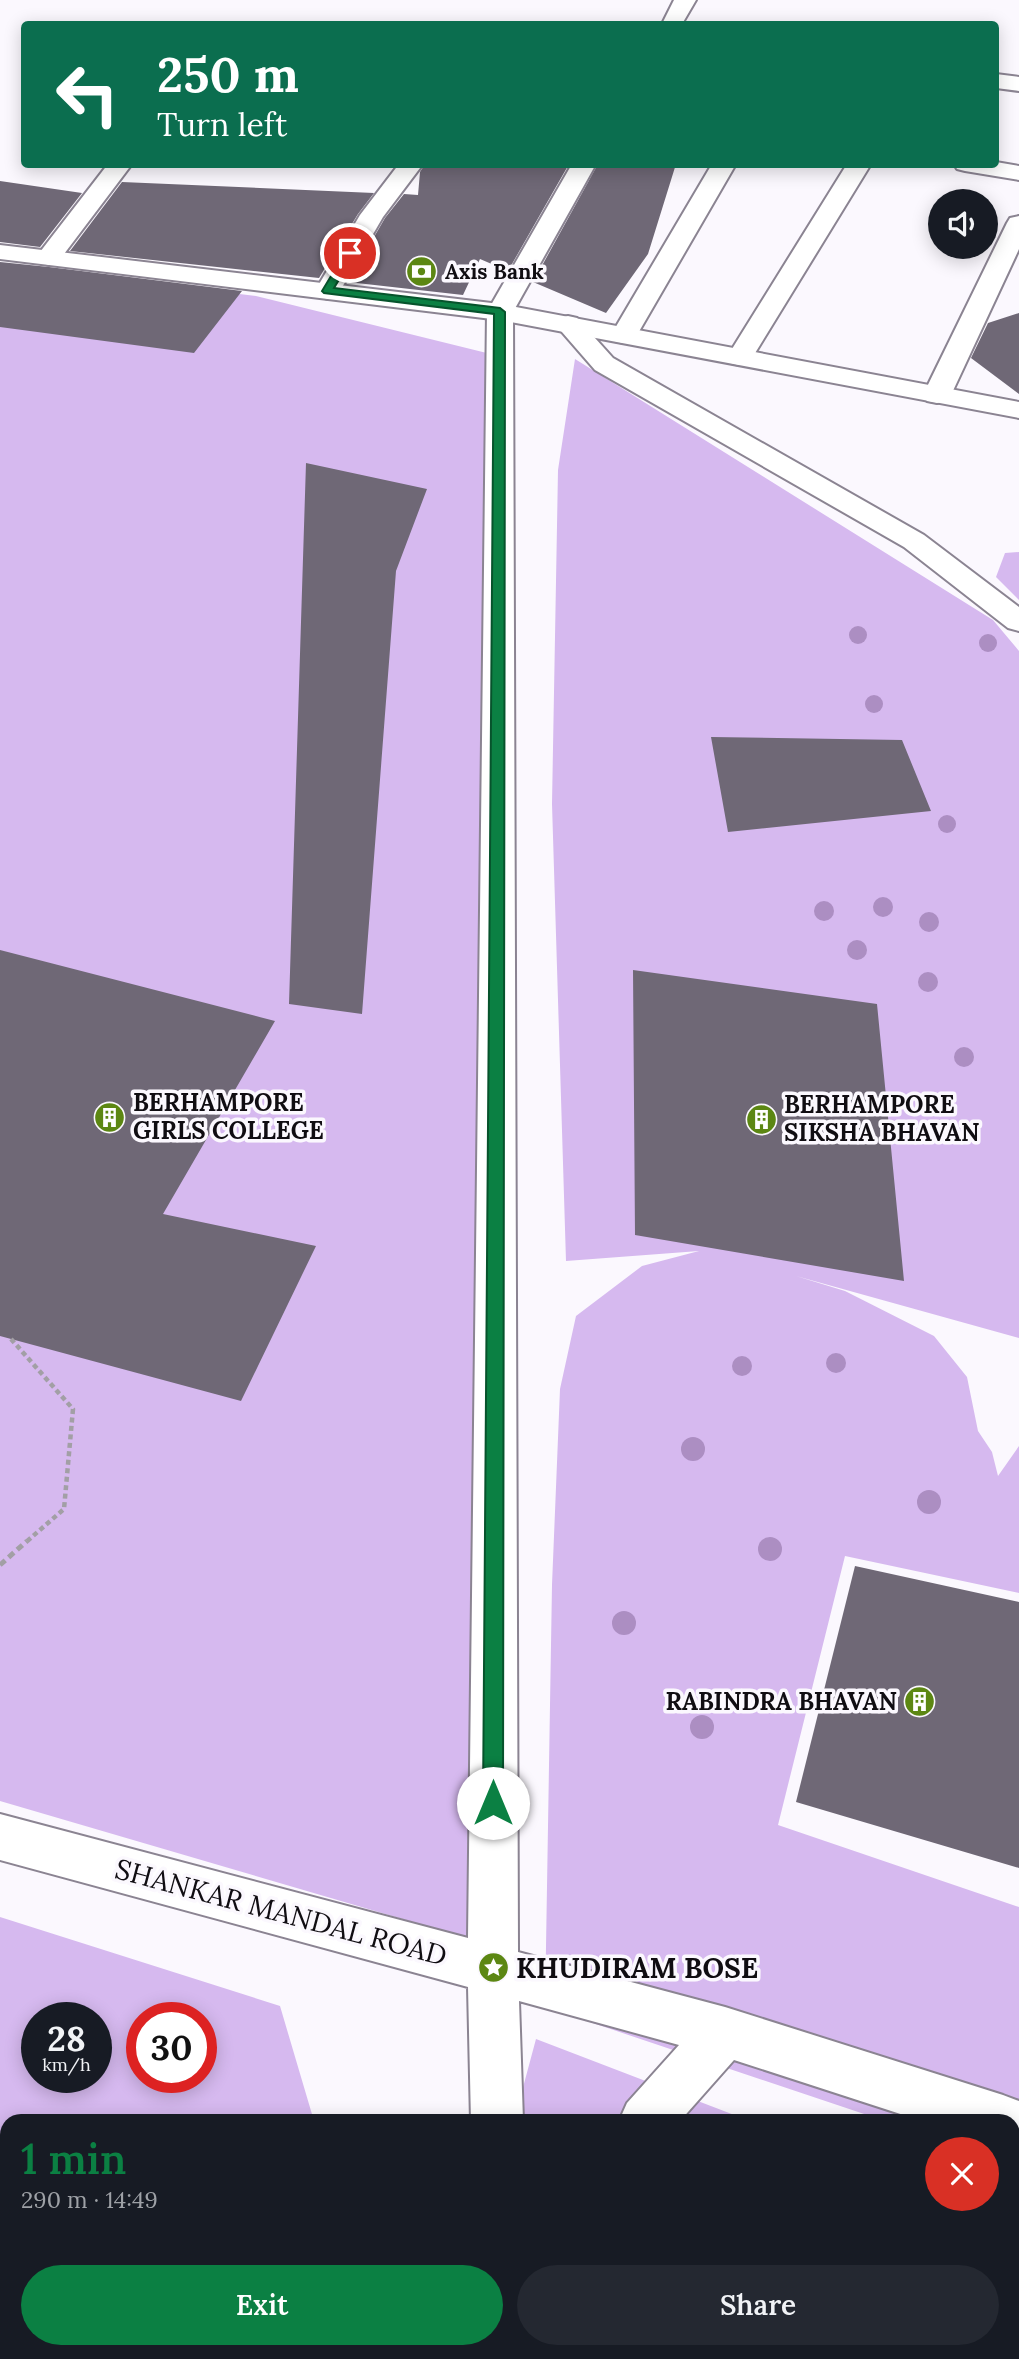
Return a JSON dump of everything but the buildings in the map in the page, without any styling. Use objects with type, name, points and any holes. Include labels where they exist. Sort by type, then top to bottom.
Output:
[{"type":"street","points":[[674,21],[685,0]]},
{"type":"street","points":[[999,81],[1019,84]]},
{"type":"street","points":[[49,257],[118,168]]},
{"type":"street","points":[[328,291],[372,215],[409,168]]},
{"type":"street","points":[[497,2114],[492,1968],[500,312],[582,168]]},
{"type":"street","points":[[625,335],[722,168]]},
{"type":"street","points":[[740,357],[857,168]]},
{"type":"street","points":[[989,168],[1019,173]]},
{"type":"street","points":[[937,395],[1019,223]]},
{"type":"street","points":[[0,251],[500,312],[1019,410]]},
{"type":"street","points":[[568,324],[604,364],[914,541],[1019,622]]},
{"type":"street","name":"SHANKAR MANDAL ROAD","points":[[0,1837],[725,2032],[981,2114]]},
{"type":"street","points":[[651,2114],[725,2032]]},
{"type":"path","points":[[0,1565],[64,1509],[73,1409],[11,1339]]},
{"type":"shaded area","points":[[0,265],[256,296],[515,360],[474,1940],[0,1801]]},
{"type":"shaded area","points":[[575,359],[993,620],[1019,651],[1019,1338],[796,1276],[845,1291],[934,1336],[967,1377],[978,1431],[992,1452],[998,1476],[1019,1446],[1019,1593],[845,1556],[778,1825],[1019,1907],[1019,2114],[864,2114],[545,2007],[552,1585],[560,1389],[576,1316],[642,1266],[699,1251],[566,1261],[552,804],[558,470]]},
{"type":"shaded area","points":[[1019,552],[1019,600],[996,577],[1005,553]]},
{"type":"shaded area","points":[[0,1917],[280,2006],[312,2114],[0,2114]]},
{"type":"shaded area","points":[[536,2039],[732,2114],[516,2114]]},
{"type":"place","name":"Axis Bank","points":[[422,272]]},
{"type":"place","name":"BERHAMPORE GIRLS COLLEGE","points":[[110,1117]]},
{"type":"place","name":"BERHAMPORE SIKSHA BHAVAN","points":[[761,1119]]},
{"type":"place","name":"RABINDRA BHAVAN","points":[[920,1702]]},
{"type":"place","name":"KHUDIRAM BOSE","points":[[493,1968]]},
{"type":"route","points":[[350,253],[328,291],[500,312],[493,1803]]}]
